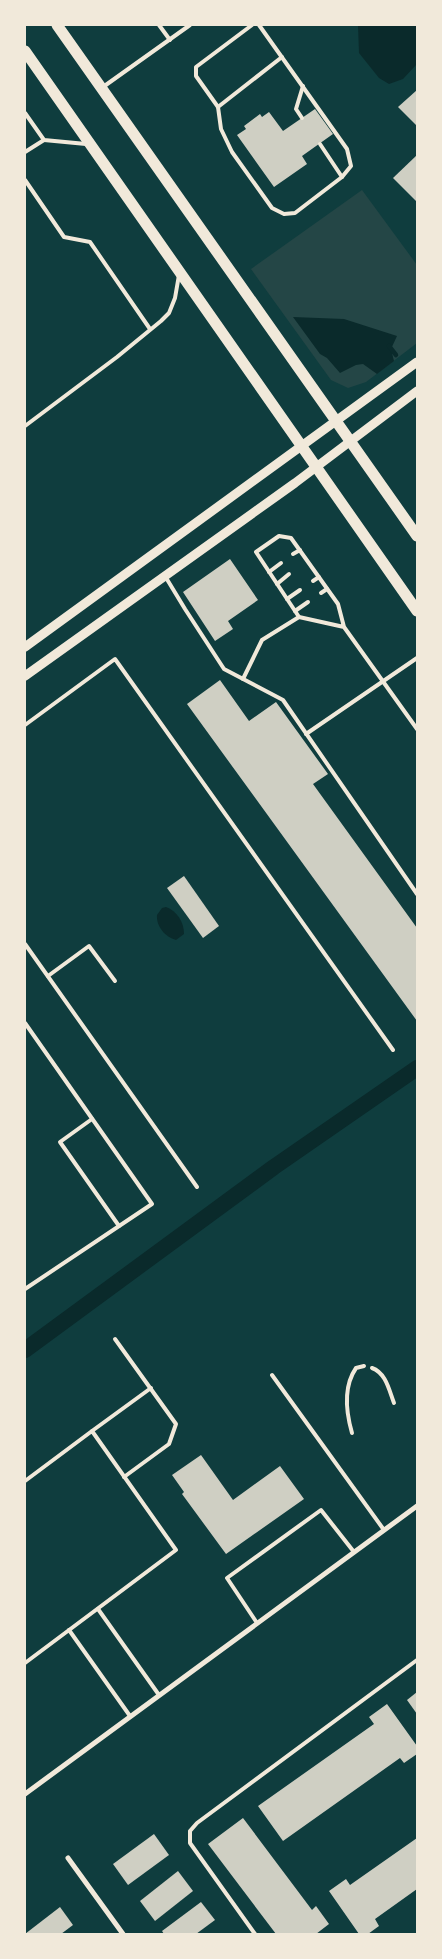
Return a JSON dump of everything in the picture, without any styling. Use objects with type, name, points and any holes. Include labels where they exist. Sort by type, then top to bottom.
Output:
[{"type":"main road","points":[[57,25],[417,536]]},
{"type":"main road","points":[[25,51],[417,611]]},
{"type":"street","points":[[25,647],[417,362]]},
{"type":"street","points":[[25,676],[317,467],[417,391]]},
{"type":"street","points":[[25,1794],[417,1506]]},
{"type":"street","points":[[68,1858],[123,1934]]},
{"type":"lane","points":[[159,25],[170,40]]},
{"type":"lane","points":[[101,88],[190,25]]},
{"type":"lane","points":[[252,25],[196,67],[196,76],[218,107],[221,129],[232,152],[272,208],[284,214],[295,213],[342,178],[351,166],[347,149],[259,25]]},
{"type":"lane","points":[[218,107],[282,57]]},
{"type":"lane","points":[[302,118],[296,109],[303,86]]},
{"type":"lane","points":[[25,113],[44,140]]},
{"type":"lane","points":[[25,152],[44,140],[90,144]]},
{"type":"lane","points":[[320,144],[342,178]]},
{"type":"lane","points":[[25,180],[64,237],[90,242],[150,329]]},
{"type":"lane","points":[[25,426],[117,357],[169,314],[175,298],[180,272]]},
{"type":"lane","points":[[344,627],[299,617],[256,552],[279,536],[292,538],[338,604],[344,627],[417,729]]},
{"type":"lane","points":[[293,554],[300,550]]},
{"type":"lane","points":[[302,565],[308,561]]},
{"type":"lane","points":[[269,572],[281,563]]},
{"type":"lane","points":[[277,584],[289,574]]},
{"type":"lane","points":[[165,576],[184,609],[224,669],[283,700],[417,894]]},
{"type":"lane","points":[[313,581],[319,577]]},
{"type":"lane","points":[[320,593],[327,588]]},
{"type":"lane","points":[[287,599],[300,590]]},
{"type":"lane","points":[[295,611],[308,602]]},
{"type":"lane","points":[[243,679],[262,640],[299,617]]},
{"type":"lane","points":[[306,734],[417,658]]},
{"type":"lane","points":[[25,724],[115,659],[393,1050]]},
{"type":"lane","points":[[25,944],[197,1187]]},
{"type":"lane","points":[[48,976],[89,946],[115,981]]},
{"type":"lane","points":[[25,1023],[152,1204],[25,1289]]},
{"type":"lane","points":[[92,1119],[60,1142],[119,1226]]},
{"type":"lane","points":[[115,1339],[176,1424],[169,1444],[124,1476]]},
{"type":"lane","points":[[352,1433],[347,1416],[347,1391],[352,1373],[356,1368],[364,1366]]},
{"type":"lane","points":[[372,1368],[377,1370],[383,1377],[394,1403]]},
{"type":"lane","points":[[272,1375],[384,1530]]},
{"type":"lane","points":[[25,1481],[150,1388]]},
{"type":"lane","points":[[25,1663],[176,1550],[92,1431]]},
{"type":"lane","points":[[257,1623],[227,1578],[235,1572],[321,1510],[354,1552]]},
{"type":"lane","points":[[98,1609],[159,1695]]},
{"type":"lane","points":[[69,1630],[130,1716]]},
{"type":"lane","points":[[254,1934],[190,1843],[190,1831],[197,1822],[417,1660]]},
{"type":"shaded area","points":[[358,25],[417,25],[417,64],[403,79],[389,84],[379,78],[359,53]]},
{"type":"shaded area","points":[[362,190],[417,265],[417,343],[366,382],[348,388],[331,380],[251,269]]},
{"type":"shaded area","points":[[293,317],[344,319],[397,336],[391,349],[394,361],[377,374],[363,364],[356,365],[340,373],[327,358],[320,354]]},
{"type":"shaded area","points":[[166,907],[177,914],[183,925],[184,934],[176,940],[165,934],[158,923],[157,915],[162,908]]},
{"type":"building","points":[[417,90],[417,126],[398,107]]},
{"type":"building","points":[[315,109],[333,134],[302,156],[307,164],[274,187],[237,135],[246,129],[244,126],[260,114],[262,117],[269,112],[283,131]]},
{"type":"building","points":[[417,155],[417,202],[393,178]]},
{"type":"building","points":[[230,559],[258,600],[228,621],[233,629],[215,641],[183,592]]},
{"type":"building","points":[[220,680],[249,721],[276,702],[328,774],[313,784],[417,928],[417,1021],[187,704]]},
{"type":"building","points":[[184,876],[219,926],[203,938],[167,888]]},
{"type":"building","points":[[201,1455],[233,1500],[280,1466],[304,1499],[226,1554],[182,1494],[184,1492],[172,1475]]},
{"type":"building","points":[[417,1692],[417,1714],[407,1700]]},
{"type":"building","points":[[387,1704],[417,1746],[417,1754],[404,1763],[400,1758],[283,1841],[258,1806],[374,1724],[369,1717]]},
{"type":"building","points":[[243,1818],[312,1910],[316,1906],[329,1924],[316,1934],[276,1934],[208,1844]]},
{"type":"building","points":[[154,1834],[169,1855],[128,1885],[113,1864]]},
{"type":"building","points":[[417,1838],[417,1889],[375,1919],[379,1926],[368,1934],[359,1934],[329,1891],[346,1879],[350,1885]]},
{"type":"building","points":[[178,1871],[193,1891],[155,1921],[140,1901]]},
{"type":"building","points":[[201,1902],[215,1920],[196,1934],[164,1934],[162,1931]]},
{"type":"building","points":[[60,1907],[73,1925],[61,1934],[25,1934]]},
{"type":"waterway","points":[[389,346],[396,355]]},
{"type":"waterway","points":[[25,1350],[274,1167],[417,1068]]}]
